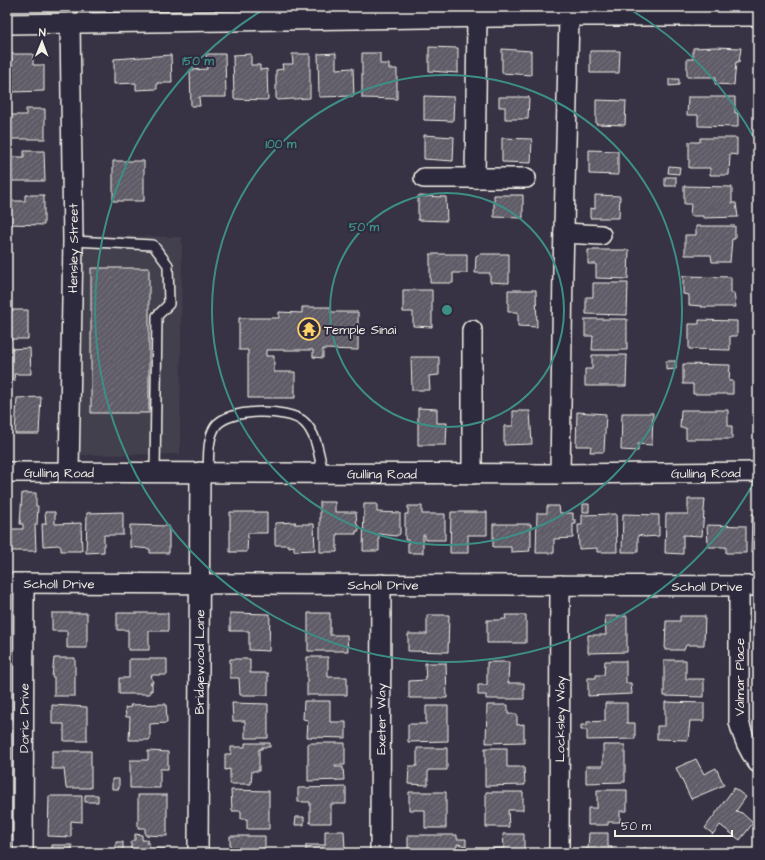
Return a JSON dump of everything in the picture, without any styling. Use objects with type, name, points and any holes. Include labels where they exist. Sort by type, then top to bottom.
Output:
[{"type":"street","points":[[560,474],[569,16]]},
{"type":"street","points":[[7,24],[257,18],[758,16]]},
{"type":"street","points":[[475,178],[476,18]]},
{"type":"street","name":"Hensley Street","points":[[69,472],[73,241],[70,23]]},
{"type":"street","points":[[424,178],[526,178]]},
{"type":"street","points":[[564,233],[601,235]]},
{"type":"street","points":[[472,330],[472,474]]},
{"type":"street","name":"Gulling Road","points":[[7,472],[560,474],[758,472]]},
{"type":"street","name":"Bridgewood Lane","points":[[198,853],[199,583],[204,472]]},
{"type":"street","name":"Scholl Drive","points":[[16,583],[758,586]]},
{"type":"street","name":"Doric Drive","points":[[16,583],[23,853]]},
{"type":"street","name":"Exeter Way","points":[[380,853],[381,584]]},
{"type":"street","name":"Locksley Way","points":[[559,853],[560,585]]},
{"type":"street","name":"Valmar Place","points":[[739,586],[739,722],[742,738],[758,763]]},
{"type":"lane","points":[[73,241],[153,245],[168,265],[169,304],[157,316],[155,472]]},
{"type":"lane","points":[[204,472],[210,438],[215,426],[226,417],[256,412],[288,414],[303,421],[310,428],[315,438],[323,473]]},
{"type":"shaded area","points":[[80,235],[182,237],[180,454],[80,455]]},
{"type":"building","points":[[429,47],[458,48],[458,73],[429,71]]},
{"type":"building","points":[[693,48],[741,48],[739,62],[736,62],[734,85],[715,84],[716,77],[687,77],[687,59],[693,59]]},
{"type":"building","points":[[502,49],[531,51],[531,75],[502,73]]},
{"type":"building","points":[[590,51],[620,51],[619,73],[590,73]]},
{"type":"building","points":[[336,53],[336,69],[353,68],[354,96],[319,97],[318,54]]},
{"type":"building","points":[[362,53],[380,53],[380,64],[389,64],[389,69],[397,69],[397,99],[362,98]]},
{"type":"building","points":[[11,54],[33,54],[33,65],[44,65],[44,91],[13,92]]},
{"type":"building","points":[[206,54],[225,54],[226,97],[199,97],[200,106],[191,106],[190,70],[207,69]]},
{"type":"building","points":[[251,54],[251,65],[260,65],[260,70],[267,69],[268,99],[266,100],[234,99],[233,55]]},
{"type":"building","points":[[292,54],[310,54],[310,98],[278,100],[276,98],[276,70],[283,69],[282,64],[293,64]]},
{"type":"building","points":[[171,55],[172,83],[157,83],[157,89],[136,90],[136,83],[114,84],[114,59]]},
{"type":"building","points":[[669,79],[679,79],[679,85],[669,86]]},
{"type":"building","points":[[424,96],[454,97],[453,121],[424,120]]},
{"type":"building","points":[[499,97],[529,97],[528,119],[505,119],[505,107],[499,107]]},
{"type":"building","points":[[688,97],[735,97],[735,113],[738,113],[738,127],[698,126],[698,115],[687,115]]},
{"type":"building","points":[[596,100],[626,101],[625,125],[596,124]]},
{"type":"building","points":[[26,109],[45,109],[45,139],[7,139],[7,115],[26,115]]},
{"type":"building","points":[[424,135],[454,137],[453,161],[424,159]]},
{"type":"building","points":[[502,138],[532,139],[531,163],[502,162]]},
{"type":"building","points":[[700,138],[737,138],[737,155],[730,154],[729,175],[710,175],[710,168],[689,168],[689,142],[700,142]]},
{"type":"building","points":[[589,150],[618,151],[618,175],[589,174]]},
{"type":"building","points":[[24,151],[44,151],[45,181],[7,181],[7,157],[24,157]]},
{"type":"building","points":[[113,161],[144,161],[144,201],[113,201]]},
{"type":"building","points":[[669,166],[680,167],[679,174],[668,173]]},
{"type":"building","points":[[665,177],[676,177],[676,186],[665,186]]},
{"type":"building","points":[[684,186],[732,187],[732,203],[736,203],[738,217],[703,218],[703,216],[690,216],[691,204],[684,204]]},
{"type":"building","points":[[25,195],[44,195],[44,225],[7,224],[7,201],[25,201]]},
{"type":"building","points":[[494,195],[523,195],[523,218],[494,217]]},
{"type":"building","points":[[595,195],[620,196],[619,218],[590,218],[590,208],[595,209]]},
{"type":"building","points":[[418,196],[446,197],[447,221],[418,220]]},
{"type":"building","points":[[696,226],[735,226],[735,239],[732,239],[730,262],[712,262],[711,255],[685,255],[685,235],[696,235]]},
{"type":"building","points":[[7,248],[9,248],[9,267],[7,267]]},
{"type":"building","points":[[588,250],[629,250],[628,279],[596,278],[596,264],[588,264]]},
{"type":"building","points":[[430,254],[467,254],[467,273],[453,273],[453,283],[430,283]]},
{"type":"building","points":[[480,254],[509,254],[509,283],[490,282],[490,273],[475,273],[476,256]]},
{"type":"building","points":[[91,268],[149,268],[149,413],[91,413]]},
{"type":"building","points":[[683,276],[731,277],[731,293],[734,293],[736,307],[701,307],[702,306],[689,305],[689,295],[683,294]]},
{"type":"building","points":[[593,283],[628,283],[627,315],[586,314],[586,297],[593,297]]},
{"type":"building","points":[[403,290],[432,290],[432,327],[413,326],[413,312],[403,312]]},
{"type":"building","points":[[508,290],[536,290],[537,327],[518,326],[518,312],[508,312]]},
{"type":"building","points":[[302,307],[331,307],[331,312],[358,312],[358,350],[323,349],[323,358],[313,357],[313,350],[266,350],[266,356],[274,356],[274,372],[295,372],[295,398],[248,398],[248,350],[239,350],[239,318],[279,318],[279,312],[302,313]]},
{"type":"building","points":[[7,310],[28,310],[28,339],[7,339]]},
{"type":"building","points":[[585,319],[627,319],[627,350],[592,350],[593,336],[585,336]]},
{"type":"building","points":[[699,320],[737,321],[737,336],[730,336],[730,350],[689,349],[689,324],[699,324]]},
{"type":"building","points":[[30,348],[31,374],[14,374],[15,381],[7,381],[7,349]]},
{"type":"building","points":[[592,355],[627,355],[626,386],[585,386],[585,369],[592,369]]},
{"type":"building","points":[[411,357],[439,357],[439,375],[429,376],[430,390],[412,390]]},
{"type":"building","points":[[666,361],[676,361],[676,369],[666,370]]},
{"type":"building","points":[[683,364],[730,365],[729,381],[733,381],[733,394],[693,394],[693,384],[683,384]]},
{"type":"building","points":[[41,397],[39,434],[15,434],[17,398]]},
{"type":"building","points":[[418,408],[437,409],[437,423],[447,423],[446,445],[418,445]]},
{"type":"building","points":[[681,410],[728,410],[728,426],[732,426],[732,439],[686,439],[686,428],[680,428]]},
{"type":"building","points":[[513,411],[530,411],[532,444],[504,445],[504,426],[513,426]]},
{"type":"building","points":[[577,412],[606,414],[604,452],[590,452],[591,446],[576,446]]},
{"type":"building","points":[[622,413],[653,413],[652,445],[638,444],[638,451],[621,450]]},
{"type":"building","points":[[22,493],[36,493],[36,506],[38,506],[37,525],[35,525],[36,551],[7,551],[7,529],[23,529],[23,524],[20,524]]},
{"type":"building","points":[[688,499],[705,499],[702,536],[683,535],[683,554],[665,553],[666,514],[688,514]]},
{"type":"building","points":[[320,502],[335,502],[335,512],[356,512],[359,531],[356,531],[356,534],[337,534],[337,552],[320,552]]},
{"type":"building","points":[[364,504],[377,504],[377,512],[400,513],[400,534],[396,536],[379,534],[379,551],[363,551]]},
{"type":"building","points":[[583,504],[589,504],[589,512],[583,512]]},
{"type":"building","points":[[408,506],[422,506],[422,514],[445,514],[445,540],[425,540],[425,535],[423,535],[423,553],[408,553],[408,540],[405,540],[405,514],[408,514]]},
{"type":"building","points":[[547,506],[559,506],[560,513],[573,513],[573,520],[576,520],[576,524],[573,524],[573,538],[554,539],[554,553],[536,553],[537,513],[547,513]]},
{"type":"building","points":[[45,512],[55,512],[55,524],[81,523],[82,551],[61,551],[61,547],[58,545],[43,546],[42,524],[46,524]]},
{"type":"building","points":[[123,512],[123,535],[104,535],[104,552],[86,553],[87,513]]},
{"type":"building","points":[[230,512],[267,512],[267,533],[248,533],[247,552],[230,552]]},
{"type":"building","points":[[451,512],[487,512],[487,535],[468,535],[468,553],[450,553]]},
{"type":"building","points":[[616,514],[617,552],[597,552],[597,548],[579,549],[578,525],[582,525],[582,515]]},
{"type":"building","points":[[623,514],[659,515],[659,536],[644,537],[638,535],[638,552],[622,552]]},
{"type":"building","points":[[752,514],[758,515],[758,553],[751,552]]},
{"type":"building","points":[[296,522],[294,524],[314,524],[315,550],[294,551],[294,546],[289,547],[289,545],[275,545],[275,523]]},
{"type":"building","points":[[493,524],[531,524],[530,551],[511,552],[511,547],[493,547]]},
{"type":"building","points":[[130,525],[169,526],[169,553],[150,553],[150,549],[130,547]]},
{"type":"building","points":[[707,525],[746,526],[746,553],[726,553],[726,547],[708,547]]},
{"type":"building","points":[[52,613],[87,613],[87,648],[67,648],[67,631],[52,631]]},
{"type":"building","points":[[117,613],[168,613],[168,631],[149,631],[149,650],[128,650],[128,630],[117,630]]},
{"type":"building","points":[[230,613],[270,614],[269,651],[249,650],[249,631],[230,631]]},
{"type":"building","points":[[308,613],[330,613],[330,635],[347,635],[348,651],[308,651]]},
{"type":"building","points":[[427,615],[449,615],[448,652],[408,651],[408,634],[427,634]]},
{"type":"building","points":[[505,615],[526,615],[526,643],[487,643],[487,620],[506,619]]},
{"type":"building","points":[[605,616],[627,616],[627,652],[588,653],[588,635],[606,635]]},
{"type":"building","points":[[680,616],[705,616],[704,645],[686,645],[684,650],[665,650],[666,621],[680,621]]},
{"type":"building","points":[[307,657],[328,657],[328,677],[347,677],[347,695],[307,695]]},
{"type":"building","points":[[54,658],[75,658],[75,696],[54,696],[54,677],[52,677]]},
{"type":"building","points":[[129,659],[167,659],[167,675],[151,675],[153,683],[150,683],[152,684],[152,691],[150,690],[150,694],[119,694],[119,678],[129,678]]},
{"type":"building","points":[[230,659],[250,659],[250,673],[268,673],[268,695],[240,695],[239,678],[230,678]]},
{"type":"building","points":[[664,660],[686,660],[686,679],[704,679],[704,697],[664,696]]},
{"type":"building","points":[[605,661],[626,661],[626,683],[631,683],[632,694],[588,696],[588,678],[596,678],[596,675],[604,675]]},
{"type":"building","points":[[487,662],[509,662],[508,683],[524,683],[524,699],[486,699],[486,695],[478,695],[478,685],[487,685]]},
{"type":"building","points":[[425,663],[446,663],[447,698],[409,698],[409,681],[426,680]]},
{"type":"building","points":[[304,701],[330,701],[330,722],[346,722],[346,738],[307,737],[308,720],[303,719]]},
{"type":"building","points":[[665,702],[704,703],[704,721],[690,721],[688,740],[657,739],[657,726],[665,726]]},
{"type":"building","points":[[232,703],[268,704],[268,738],[245,738],[245,721],[233,721]]},
{"type":"building","points":[[605,703],[627,703],[627,723],[635,723],[635,739],[587,740],[587,730],[581,730],[581,725],[587,725],[587,722],[605,721]]},
{"type":"building","points":[[166,704],[167,723],[150,724],[150,740],[129,740],[130,717],[126,717],[125,708],[131,707],[130,705]]},
{"type":"building","points":[[52,705],[87,707],[87,741],[64,741],[64,724],[52,724]]},
{"type":"building","points":[[487,705],[508,705],[508,714],[517,714],[517,725],[524,724],[524,742],[486,743]]},
{"type":"building","points":[[426,706],[448,706],[448,741],[408,742],[408,724],[426,724]]},
{"type":"building","points":[[245,743],[270,743],[270,747],[262,747],[262,749],[259,749],[259,771],[252,771],[251,784],[230,784],[230,769],[225,770],[225,754],[231,754],[231,747],[245,747]]},
{"type":"building","points":[[308,743],[345,743],[345,765],[335,765],[335,767],[343,767],[344,780],[308,781]]},
{"type":"building","points":[[603,745],[625,745],[625,782],[586,783],[586,766],[603,766]]},
{"type":"building","points":[[417,748],[447,748],[447,770],[428,770],[428,785],[408,784],[409,766],[417,766]]},
{"type":"building","points":[[485,748],[507,748],[507,767],[524,767],[525,785],[485,786]]},
{"type":"building","points":[[52,751],[91,751],[91,788],[66,788],[64,769],[52,769]]},
{"type":"building","points":[[148,751],[168,752],[168,769],[160,769],[160,788],[130,788],[130,760],[148,760]]},
{"type":"building","points":[[696,759],[704,774],[716,768],[724,785],[691,799],[676,768]]},
{"type":"building","points":[[112,779],[119,779],[119,789],[112,789]]},
{"type":"building","points":[[346,787],[346,804],[331,804],[331,823],[310,823],[310,802],[298,802],[298,788]]},
{"type":"building","points":[[734,788],[746,797],[736,811],[742,813],[753,823],[740,840],[720,825],[713,834],[705,828]]},
{"type":"building","points":[[231,790],[269,791],[269,829],[247,829],[247,819],[241,819],[241,811],[232,811]]},
{"type":"building","points":[[597,790],[627,790],[627,811],[620,811],[620,822],[608,822],[608,825],[588,825],[588,808],[597,808]]},
{"type":"building","points":[[409,792],[446,792],[446,828],[425,828],[425,810],[409,810]]},
{"type":"building","points":[[486,792],[523,792],[523,810],[508,810],[509,827],[486,827]]},
{"type":"building","points":[[85,795],[98,795],[98,802],[85,802]]},
{"type":"building","points":[[138,795],[167,795],[167,836],[145,835],[145,828],[138,828]]},
{"type":"building","points":[[49,796],[82,796],[82,822],[71,821],[71,837],[48,836]]},
{"type":"building","points":[[296,817],[304,817],[304,825],[295,825]]},
{"type":"building","points":[[325,831],[344,831],[345,849],[336,849],[336,853],[306,853],[306,845],[325,845]]},
{"type":"building","points":[[589,833],[608,833],[608,847],[612,847],[612,853],[582,853],[583,849],[588,849]]},
{"type":"building","points":[[135,834],[142,835],[142,840],[148,840],[146,843],[149,843],[150,849],[165,849],[165,853],[131,853],[131,843],[135,840]]},
{"type":"building","points":[[503,834],[524,834],[524,852],[484,853],[484,849],[504,848]]},
{"type":"building","points":[[408,835],[457,835],[457,839],[466,839],[466,846],[457,844],[457,851],[447,851],[447,853],[408,853]]},
{"type":"building","points":[[230,836],[265,836],[265,853],[230,853]]},
{"type":"building","points":[[116,842],[123,842],[123,851],[116,851]]},
{"type":"building","points":[[52,845],[72,845],[72,853],[52,853]]},
{"type":"building","points":[[644,848],[657,852],[657,853],[642,853]]},
{"type":"place","name":"Temple Sinai","points":[[309,329]]}]
